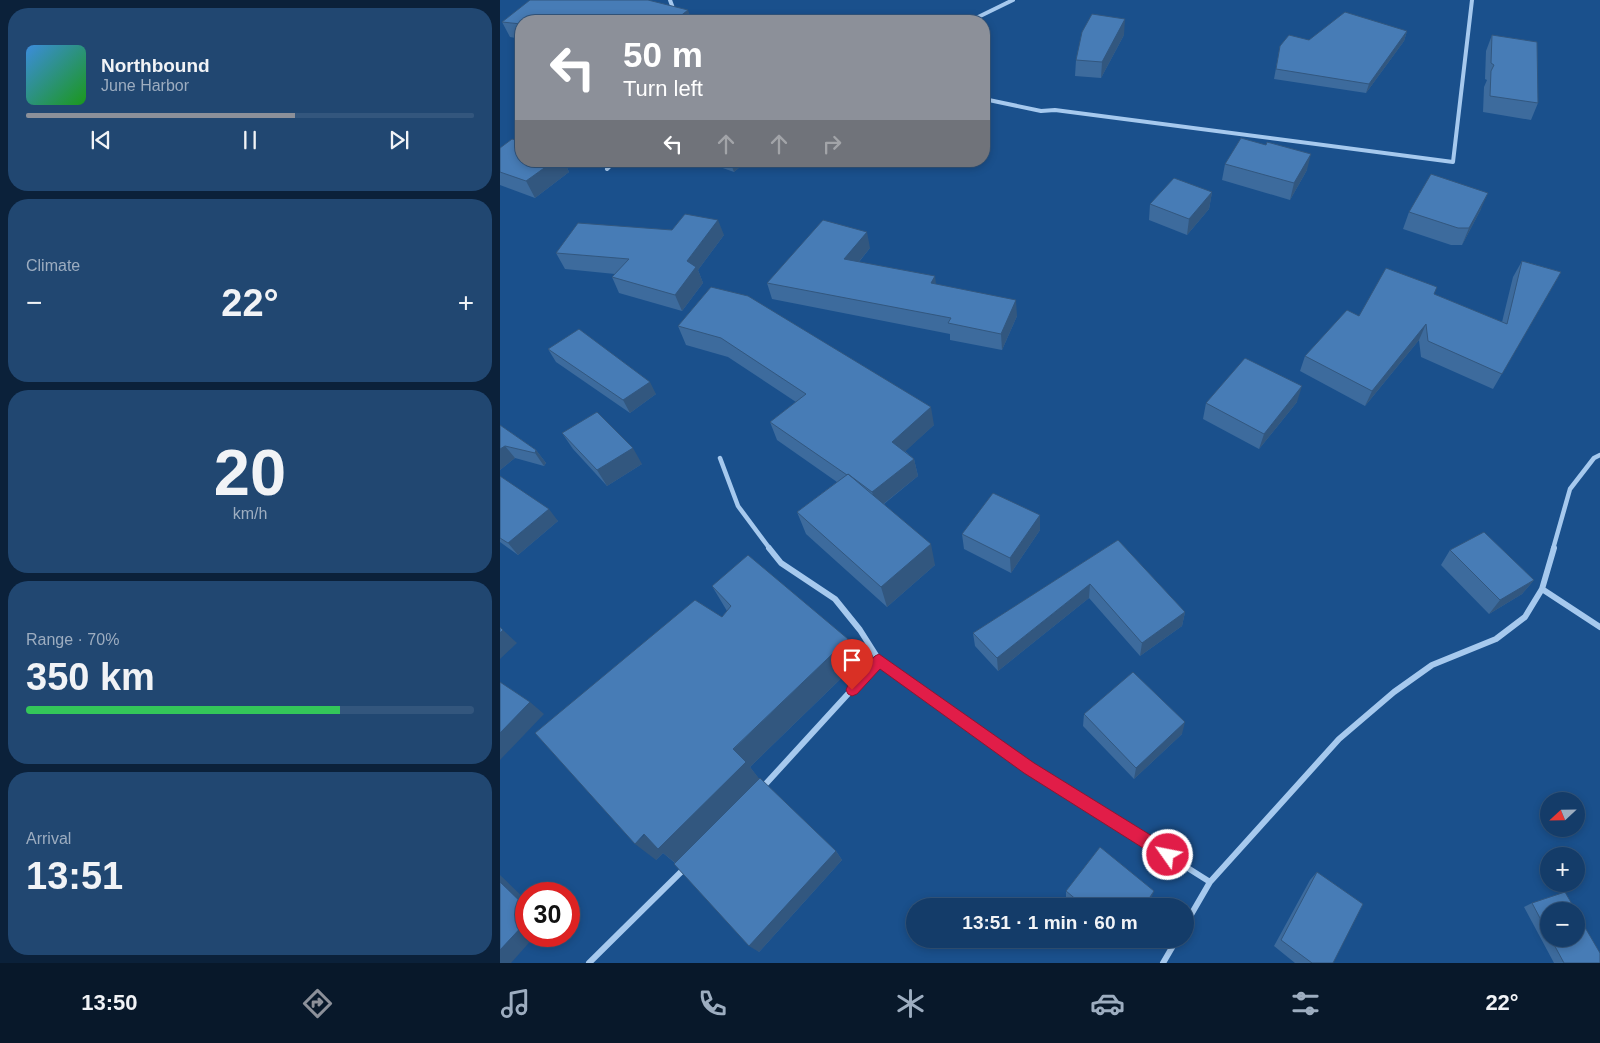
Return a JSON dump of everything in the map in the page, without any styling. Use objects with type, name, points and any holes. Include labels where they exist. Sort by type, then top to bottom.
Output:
[{"type":"street","points":[[670,0],[671,6],[677,15]]},
{"type":"street","points":[[982,15],[1013,0]]},
{"type":"street","points":[[990,100],[1041,111],[1073,112],[1453,162],[1472,0]]},
{"type":"street","points":[[1194,910],[1210,882],[1339,739],[1394,692],[1432,665],[1496,639],[1525,617],[1542,589],[1570,489],[1594,458],[1600,455]]},
{"type":"street","points":[[720,458],[738,506],[781,563],[835,599],[860,630],[879,660],[1029,768],[1210,882]]},
{"type":"street","points":[[1542,589],[1600,627]]},
{"type":"street","points":[[758,792],[879,660]]},
{"type":"street","points":[[590,963],[689,863]]},
{"type":"street","points":[[1163,963],[1172,948]]},
{"type":"building","points":[[530,0],[648,0],[688,10],[682,15],[515,15],[515,23],[502,22]]},
{"type":"building","points":[[1345,12],[1407,31],[1369,84],[1276,69],[1280,46],[1289,35],[1309,40]]},
{"type":"building","points":[[1092,14],[1125,19],[1102,62],[1076,60],[1082,32]]},
{"type":"building","points":[[1492,35],[1537,42],[1538,103],[1490,96],[1491,71],[1494,65],[1491,63]]},
{"type":"building","points":[[1241,138],[1266,145],[1267,142],[1311,154],[1294,183],[1225,164]]},
{"type":"building","points":[[512,139],[515,140],[515,167],[546,167],[526,181],[500,172],[500,148]]},
{"type":"building","points":[[1431,174],[1488,193],[1469,228],[1458,228],[1409,212]]},
{"type":"building","points":[[1174,178],[1212,192],[1189,219],[1150,204]]},
{"type":"building","points":[[685,214],[718,220],[687,261],[696,267],[675,295],[612,277],[629,259],[556,253],[578,223],[672,230]]},
{"type":"building","points":[[823,220],[867,232],[844,259],[935,276],[931,283],[1016,300],[1001,334],[948,323],[951,318],[767,283]]},
{"type":"building","points":[[1522,261],[1561,272],[1502,374],[1428,341],[1426,324],[1372,391],[1305,356],[1347,310],[1359,316],[1386,268],[1437,287],[1434,294],[1507,324]]},
{"type":"building","points":[[711,287],[748,296],[931,407],[892,442],[914,459],[872,492],[770,422],[806,394],[721,338],[678,326]]},
{"type":"building","points":[[579,329],[650,382],[623,400],[548,349]]},
{"type":"building","points":[[1245,358],[1302,386],[1264,434],[1206,403]]},
{"type":"building","points":[[597,412],[633,448],[597,470],[562,433]]},
{"type":"building","points":[[500,425],[536,450],[535,453],[505,446],[500,449]]},
{"type":"building","points":[[848,474],[931,544],[881,587],[797,512]]},
{"type":"building","points":[[500,476],[549,509],[508,543],[500,538]]},
{"type":"building","points":[[993,493],[1040,515],[1010,558],[962,534]]},
{"type":"building","points":[[1484,532],[1534,580],[1500,600],[1450,550]]},
{"type":"building","points":[[1118,540],[1185,612],[1142,643],[1090,584],[997,658],[973,633]]},
{"type":"building","points":[[748,555],[848,639],[733,749],[746,762],[658,849],[644,834],[635,844],[535,733],[695,600],[722,617],[731,606],[712,586]]},
{"type":"building","points":[[1133,672],[1185,722],[1136,768],[1084,714]]},
{"type":"building","points":[[500,682],[530,702],[500,733]]},
{"type":"building","points":[[760,778],[836,851],[749,946],[674,864]]},
{"type":"building","points":[[1100,847],[1154,891],[1149,898],[1074,898],[1066,891]]},
{"type":"building","points":[[1317,872],[1363,904],[1333,963],[1312,963],[1281,940]]},
{"type":"building","points":[[500,882],[515,896],[515,934],[500,950]]},
{"type":"building","points":[[1565,892],[1571,902],[1540,902],[1540,918],[1532,903]]},
{"type":"building","points":[[1585,927],[1600,953],[1600,963],[1564,963],[1555,947],[1585,947]]},
{"type":"route","points":[[852,690],[879,660],[1029,768],[1168,855]]}]
